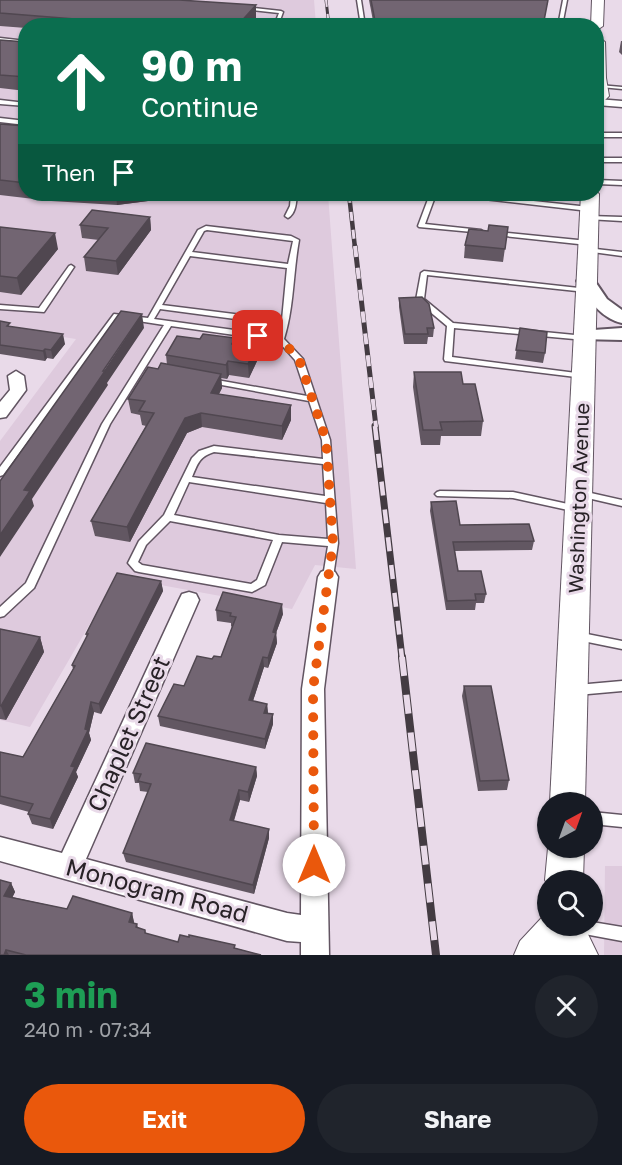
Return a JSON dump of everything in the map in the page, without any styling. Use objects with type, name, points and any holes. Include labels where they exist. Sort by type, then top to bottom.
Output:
[{"type":"main road","points":[[597,18],[598,0]]},
{"type":"main road","name":"Washington Avenue","points":[[567,792],[586,337],[589,207]]},
{"type":"main road","points":[[534,955],[552,936]]},
{"type":"main road","points":[[567,936],[578,955]]},
{"type":"street","points":[[604,102],[622,104]]},
{"type":"street","points":[[586,286],[600,303],[622,318]]},
{"type":"street","points":[[586,337],[622,334]]},
{"type":"street","points":[[0,413],[17,383]]},
{"type":"street","points":[[314,943],[313,689],[328,577]]},
{"type":"street","name":"Chaplet Street","points":[[69,867],[189,600]]},
{"type":"street","name":"Monogram Road","points":[[0,849],[287,927],[314,943]]},
{"type":"lane","points":[[359,0],[362,18]]},
{"type":"lane","points":[[562,18],[565,0]]},
{"type":"lane","points":[[234,7],[281,12],[279,18]]},
{"type":"lane","points":[[0,39],[18,41]]},
{"type":"lane","points":[[604,82],[622,88]]},
{"type":"lane","points":[[0,102],[18,104]]},
{"type":"lane","points":[[0,119],[14,104]]},
{"type":"lane","points":[[0,119],[18,122]]},
{"type":"lane","points":[[604,135],[622,135]]},
{"type":"lane","points":[[604,160],[622,160]]},
{"type":"lane","points":[[604,182],[622,183]]},
{"type":"lane","points":[[288,216],[293,201]]},
{"type":"lane","points":[[430,201],[421,226],[587,246],[622,254]]},
{"type":"lane","points":[[529,201],[589,207],[622,219]]},
{"type":"lane","points":[[150,320],[201,230],[206,228],[291,238],[296,240],[285,324],[280,339]]},
{"type":"lane","points":[[188,254],[291,266]]},
{"type":"lane","points":[[0,307],[41,310],[71,267]]},
{"type":"lane","points":[[586,286],[424,273],[420,300],[451,325],[586,337]]},
{"type":"lane","points":[[158,307],[285,324]]},
{"type":"lane","points":[[0,473],[117,316],[280,339],[299,359],[326,440],[333,543],[328,577]]},
{"type":"lane","points":[[0,613],[30,585],[106,424],[169,323]]},
{"type":"lane","points":[[451,325],[448,359],[584,376]]},
{"type":"lane","points":[[141,369],[153,371]]},
{"type":"lane","points":[[198,379],[312,399]]},
{"type":"lane","points":[[279,538],[261,582],[252,588],[135,566],[133,563],[142,543],[168,517],[195,460],[202,453],[214,449],[327,462]]},
{"type":"lane","points":[[186,479],[330,500]]},
{"type":"lane","points":[[440,494],[513,495],[579,502],[622,503]]},
{"type":"lane","points":[[168,517],[279,538],[333,543]]},
{"type":"lane","points":[[574,635],[622,645]]},
{"type":"lane","points":[[571,690],[622,686]]},
{"type":"lane","points":[[603,819],[622,822]]},
{"type":"lane","points":[[603,930],[622,934]]},
{"type":"shaded area","points":[[0,0],[314,0],[315,18],[18,18],[18,201],[329,201],[356,569],[315,565],[292,609],[117,577],[30,727],[0,720],[0,441],[76,339],[0,327]]},
{"type":"shaded area","points":[[605,866],[622,866],[622,955],[604,955]]},
{"type":"building","points":[[0,0],[179,0],[256,5],[244,18],[62,18],[0,13]]},
{"type":"building","points":[[371,0],[548,0],[545,18],[374,18]]},
{"type":"building","points":[[0,40],[18,41],[18,76],[0,75]]},
{"type":"building","points":[[0,124],[18,125],[18,182],[0,180]]},
{"type":"building","points":[[92,210],[150,217],[116,261],[84,257],[108,228],[80,225]]},
{"type":"building","points":[[489,225],[508,227],[505,249],[465,245],[469,229],[488,231]]},
{"type":"building","points":[[0,227],[55,233],[17,278],[0,276]]},
{"type":"building","points":[[422,297],[429,304],[434,328],[427,328],[428,334],[405,334],[399,298]]},
{"type":"building","points":[[121,311],[142,314],[24,490],[30,491],[0,535],[0,481]]},
{"type":"building","points":[[0,321],[10,323],[7,326],[63,334],[51,350],[0,345]]},
{"type":"building","points":[[520,328],[547,332],[545,353],[516,350]]},
{"type":"building","points":[[203,334],[235,338],[232,344],[256,347],[248,364],[228,361],[226,365],[166,355],[177,336],[200,339]]},
{"type":"building","points":[[161,363],[221,374],[211,393],[291,405],[282,426],[201,413],[185,418],[127,527],[91,521],[154,413],[139,411],[145,401],[128,399],[148,367],[158,369]]},
{"type":"building","points":[[414,372],[461,372],[463,384],[475,384],[483,421],[440,422],[442,430],[423,430]]},
{"type":"building","points":[[456,501],[460,525],[529,524],[534,541],[453,542],[458,571],[481,571],[486,594],[475,594],[476,600],[447,601],[431,502]]},
{"type":"building","points":[[117,573],[161,581],[99,704],[91,702],[85,729],[88,730],[71,766],[75,767],[50,819],[28,814],[33,804],[0,796],[0,752],[23,757],[75,666],[72,665]]},
{"type":"building","points":[[223,592],[282,604],[268,658],[263,657],[249,700],[267,704],[264,713],[273,714],[265,739],[158,716],[174,684],[184,686],[197,656],[212,659],[214,656],[221,657],[236,617],[230,616],[231,613],[216,610]]},
{"type":"building","points":[[0,629],[40,637],[1,706],[0,705]]},
{"type":"building","points":[[464,686],[491,686],[509,780],[480,781]]},
{"type":"building","points":[[146,743],[256,767],[248,792],[239,790],[230,820],[269,829],[253,885],[123,853],[151,784],[138,781],[141,774],[133,773]]},
{"type":"building","points":[[0,880],[11,883],[4,896],[67,909],[73,896],[132,913],[129,922],[137,924],[136,927],[145,930],[145,933],[178,942],[180,935],[189,937],[189,935],[235,945],[234,948],[261,955],[26,955],[6,950],[4,955],[0,955]]},
{"type":"railway","points":[[326,0],[328,18]]},
{"type":"railway","points":[[350,201],[355,248]]},
{"type":"railway","points":[[355,246],[376,427]]},
{"type":"railway","points":[[375,426],[402,658]]},
{"type":"railway","points":[[402,657],[436,955]]},
{"type":"route","points":[[258,336],[280,339],[299,359],[326,440],[333,543],[313,689],[314,865]]}]
